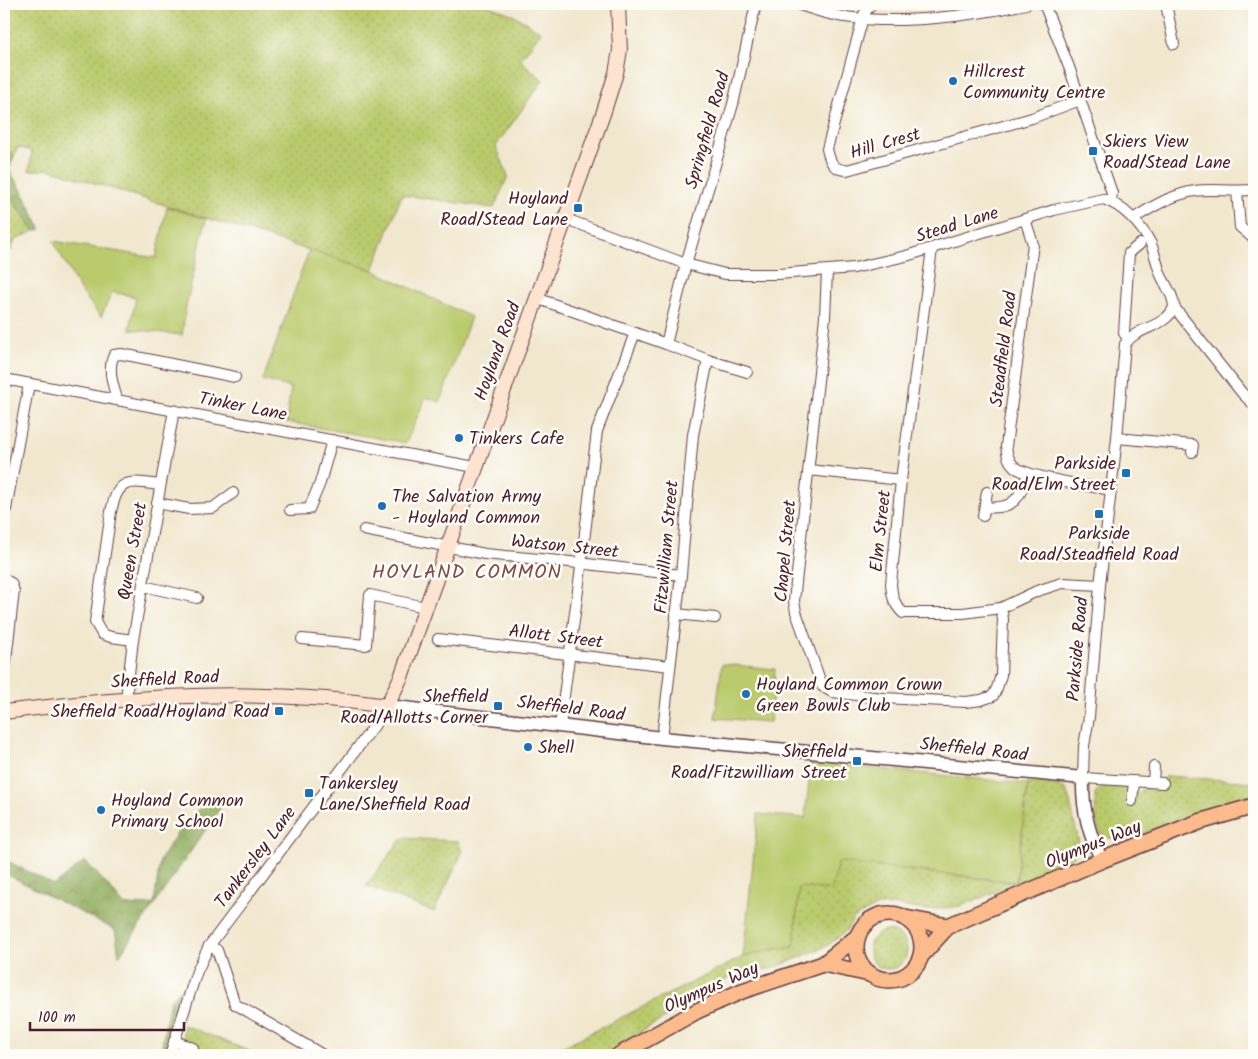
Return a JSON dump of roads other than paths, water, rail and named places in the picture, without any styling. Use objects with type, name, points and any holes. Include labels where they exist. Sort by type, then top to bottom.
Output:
[{"type":"main road","name":"Hoyland Road","points":[[387,706],[401,677],[475,466],[566,219],[616,73],[620,50],[618,4]]},
{"type":"main road","name":"Sheffield Road","points":[[4,712],[172,696],[249,695],[352,701],[387,706]]},
{"type":"main road","name":"Olympus Way","points":[[823,964],[870,974],[880,979],[900,978],[909,974],[917,966],[921,956],[948,926],[1102,860],[1199,822],[1254,806]]},
{"type":"main road","name":"Olympus Way","points":[[619,1055],[697,1011],[742,991],[823,964],[858,936],[872,918],[889,914],[948,926]]},
{"type":"main road","points":[[905,918],[914,925],[920,935],[923,946],[921,956]]},
{"type":"main road","points":[[858,936],[856,947],[858,958],[870,974]]},
{"type":"street","name":"Springfield Road","points":[[666,344],[686,264],[733,104],[756,4]]},
{"type":"street","points":[[797,4],[843,17],[862,19],[965,16],[1026,4]]},
{"type":"street","name":"Hill Crest","points":[[871,4],[862,19],[828,149],[829,161],[839,170],[847,170],[1014,123],[1080,100]]},
{"type":"street","points":[[1044,4],[1112,193],[1111,201],[1133,220],[1151,244],[1161,275],[1174,302],[1172,313],[1166,318],[1128,339]]},
{"type":"street","points":[[1166,4],[1174,44]]},
{"type":"street","points":[[1133,220],[1161,202],[1184,193],[1207,190],[1254,190]]},
{"type":"street","points":[[1237,191],[1240,227],[1254,239]]},
{"type":"street","name":"Stead Lane","points":[[566,219],[686,264],[725,274],[778,274],[854,268],[932,249],[1025,219],[1096,200],[1111,201]]},
{"type":"street","name":"Steadfield Road","points":[[1025,219],[1033,244],[1006,446],[1007,455],[1015,466],[1028,474],[1110,490]]},
{"type":"street","name":"Parkside Road","points":[[1102,860],[1087,826],[1082,798],[1084,746],[1089,717],[1100,585],[1117,438],[1125,344],[1128,339],[1124,333],[1129,253],[1140,244]]},
{"type":"street","name":"Elm Street","points":[[932,249],[901,480],[891,584],[892,596],[896,606],[903,612],[964,613],[1001,608],[1037,591],[1062,583],[1100,585]]},
{"type":"street","name":"Chapel Street","points":[[827,271],[825,317],[794,601],[796,612],[822,686],[832,692],[882,698],[966,702],[993,696],[998,688],[1001,675],[1003,619],[1001,608]]},
{"type":"street","points":[[536,298],[746,372]]},
{"type":"street","points":[[1174,307],[1242,393],[1254,405]]},
{"type":"street","points":[[560,726],[597,432],[635,333]]},
{"type":"street","points":[[117,399],[110,368],[114,355],[132,356],[235,377]]},
{"type":"street","name":"Fitzwilliam Street","points":[[662,738],[681,575],[693,435],[708,360]]},
{"type":"street","name":"Tinker Lane","points":[[4,378],[475,466]]},
{"type":"street","points":[[4,520],[29,384]]},
{"type":"street","name":"Queen Street","points":[[126,699],[133,640],[174,410]]},
{"type":"street","points":[[1117,438],[1193,446],[1192,452]]},
{"type":"street","points":[[290,510],[308,509],[320,483],[332,440]]},
{"type":"street","points":[[809,470],[901,480]]},
{"type":"street","points":[[987,492],[984,512],[1005,507],[1013,502],[1024,486],[1028,474]]},
{"type":"street","points":[[133,640],[102,634],[95,622],[111,512],[118,490],[126,484],[135,482],[160,485]]},
{"type":"street","points":[[157,503],[189,509],[213,508],[233,493]]},
{"type":"street","name":"Watson Street","points":[[364,530],[485,554],[681,575]]},
{"type":"street","points":[[4,580],[12,583],[14,591],[4,677]]},
{"type":"street","points":[[143,586],[197,598]]},
{"type":"street","points":[[302,639],[366,645],[370,595],[426,607]]},
{"type":"street","points":[[676,614],[715,618]]},
{"type":"street","name":"Allott Street","points":[[438,639],[670,666]]},
{"type":"street","name":"Sheffield Road","points":[[387,706],[662,738],[1083,778],[1158,782],[1154,767]]},
{"type":"street","name":"Tankersley Lane","points":[[170,1055],[197,971],[209,946],[387,706]]},
{"type":"street","points":[[1132,801],[1134,781]]},
{"type":"street","points":[[209,946],[217,950],[235,1004],[323,1055]]},
{"type":"street","points":[[174,1041],[193,1048]]},
{"type":"place","name":"Hillcrest Community Centre","points":[[953,81]]},
{"type":"place","name":"Skiers View Road/Stead Lane","points":[[1093,151]]},
{"type":"place","name":"Hoyland Road/Stead Lane","points":[[578,208]]},
{"type":"place","name":"Tinkers Cafe","points":[[459,438]]},
{"type":"place","name":"Parkside Road/Elm Street","points":[[1126,473]]},
{"type":"place","name":"The Salvation Army - Hoyland Common","points":[[382,506]]},
{"type":"place","name":"Parkside Road/Steadfield Road","points":[[1099,514]]},
{"type":"place","name":"Hoyland Common Crown Green Bowls Club","points":[[746,694]]},
{"type":"place","name":"Sheffield Road/Allotts Corner","points":[[498,706]]},
{"type":"place","name":"Sheffield Road/Hoyland Road","points":[[279,711]]},
{"type":"place","name":"Shell","points":[[528,747]]},
{"type":"place","name":"Sheffield Road/Fitzwilliam Street","points":[[857,761]]},
{"type":"place","name":"Tankersley Lane/Sheffield Road","points":[[309,793]]},
{"type":"place","name":"Hoyland Common Primary School","points":[[101,810]]},
{"type":"district","name":"HOYLAND COMMON","points":[[467,571]]}]
